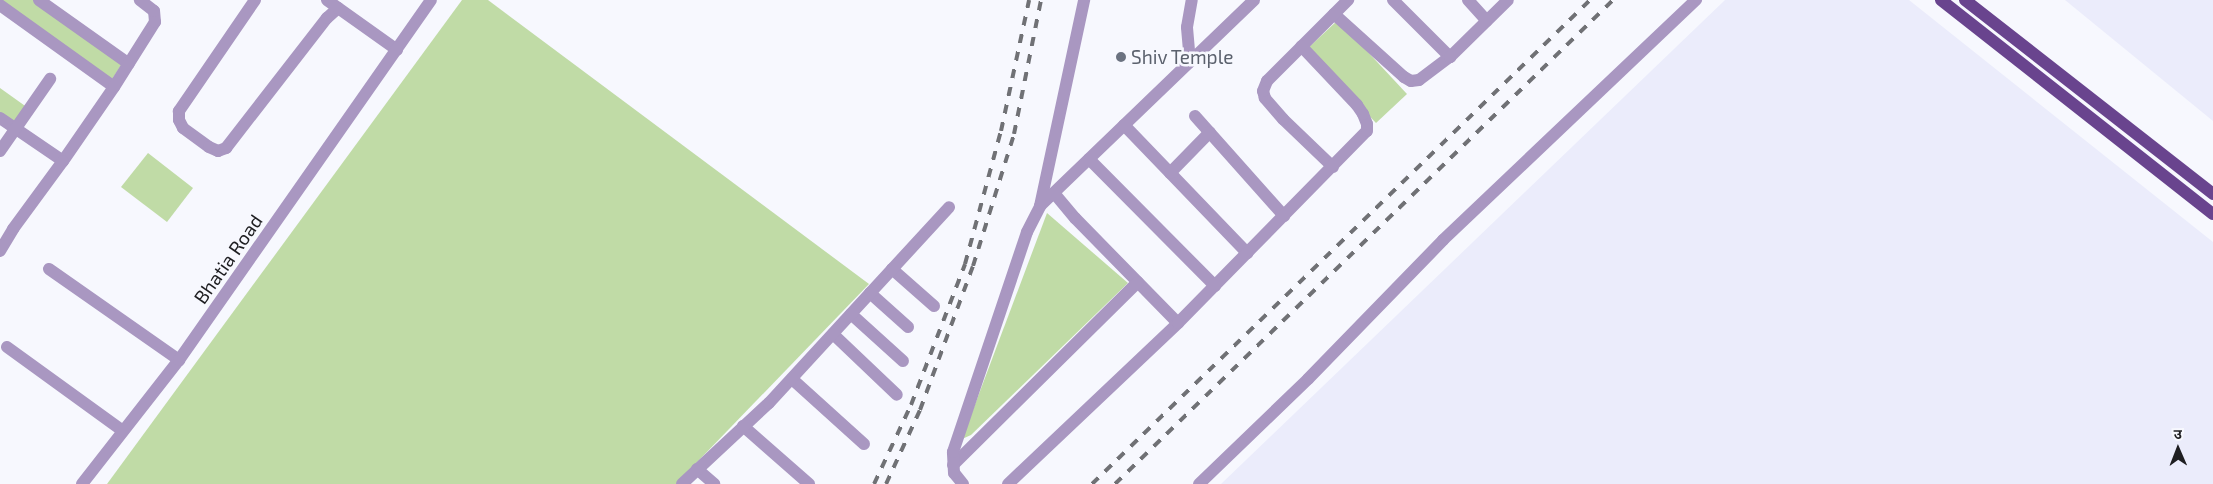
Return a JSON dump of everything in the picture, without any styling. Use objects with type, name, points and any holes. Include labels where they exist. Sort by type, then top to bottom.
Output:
[{"type":"main road","points":[[1941,0],[2213,214]]},
{"type":"main road","points":[[1965,0],[2213,194]]},
{"type":"street","points":[[39,0],[129,64]]},
{"type":"street","points":[[0,251],[13,229],[114,88],[155,22],[154,12],[140,0]]},
{"type":"street","points":[[256,0],[179,111],[178,120],[183,128],[208,147],[218,151],[226,148],[327,18],[332,4],[397,50]]},
{"type":"street","name":"Bhatia Road","points":[[82,484],[179,360],[431,0]]},
{"type":"street","points":[[963,484],[954,473],[953,452],[1027,232],[1040,206],[1084,0]]},
{"type":"street","points":[[1190,62],[1187,26],[1192,0]]},
{"type":"street","points":[[1040,206],[1254,0]]},
{"type":"street","points":[[1393,0],[1450,57]]},
{"type":"street","points":[[1468,0],[1487,21]]},
{"type":"street","points":[[1333,167],[1283,119],[1265,98],[1263,91],[1267,80],[1338,5],[1404,77],[1411,81],[1419,80],[1450,57],[1508,0]]},
{"type":"street","points":[[1198,484],[1308,378],[1443,240],[1696,0]]},
{"type":"street","points":[[0,4],[114,88]]},
{"type":"street","points":[[1008,484],[1178,323],[1367,131],[1367,124],[1356,105],[1301,46]]},
{"type":"street","points":[[0,151],[50,79]]},
{"type":"street","points":[[1195,116],[1284,216]]},
{"type":"street","points":[[0,118],[63,161]]},
{"type":"street","points":[[1124,125],[1247,253]]},
{"type":"street","points":[[1170,173],[1210,132]]},
{"type":"street","points":[[1089,159],[1215,286]]},
{"type":"street","points":[[1054,193],[1075,218],[1178,323]]},
{"type":"street","points":[[682,484],[792,379],[949,207]]},
{"type":"street","points":[[49,268],[179,360]]},
{"type":"street","points":[[892,269],[934,306]]},
{"type":"street","points":[[953,465],[1138,282]]},
{"type":"street","points":[[870,293],[908,327]]},
{"type":"street","points":[[851,314],[903,361]]},
{"type":"street","points":[[833,334],[897,395]]},
{"type":"street","points":[[7,347],[123,431]]},
{"type":"street","points":[[792,379],[864,444]]},
{"type":"street","points":[[743,426],[809,484]]},
{"type":"street","points":[[698,469],[714,484]]},
{"type":"shaded area","points":[[1725,0],[1909,0],[2213,242],[2213,484],[1221,484]]},
{"type":"shaded area","points":[[2065,0],[2213,0],[2213,121]]},
{"type":"green space","points":[[0,0],[36,0],[123,62],[111,81]]},
{"type":"green space","points":[[462,0],[488,0],[869,284],[676,484],[107,484]]},
{"type":"green space","points":[[1338,20],[1407,94],[1376,123],[1307,49]]},
{"type":"green space","points":[[0,88],[28,108],[15,125],[0,115]]},
{"type":"green space","points":[[148,153],[193,188],[167,222],[121,187]]},
{"type":"green space","points":[[1047,213],[1128,283],[971,435],[962,439]]},
{"type":"railway","points":[[874,484],[911,405],[965,264],[1001,131],[1029,0]]},
{"type":"railway","points":[[886,484],[920,410],[973,266],[1014,134],[1041,0]]},
{"type":"railway","points":[[1092,484],[1590,0]]},
{"type":"railway","points":[[1115,484],[1613,0]]},
{"type":"place","name":"Shiv Temple","points":[[1121,57]]}]
